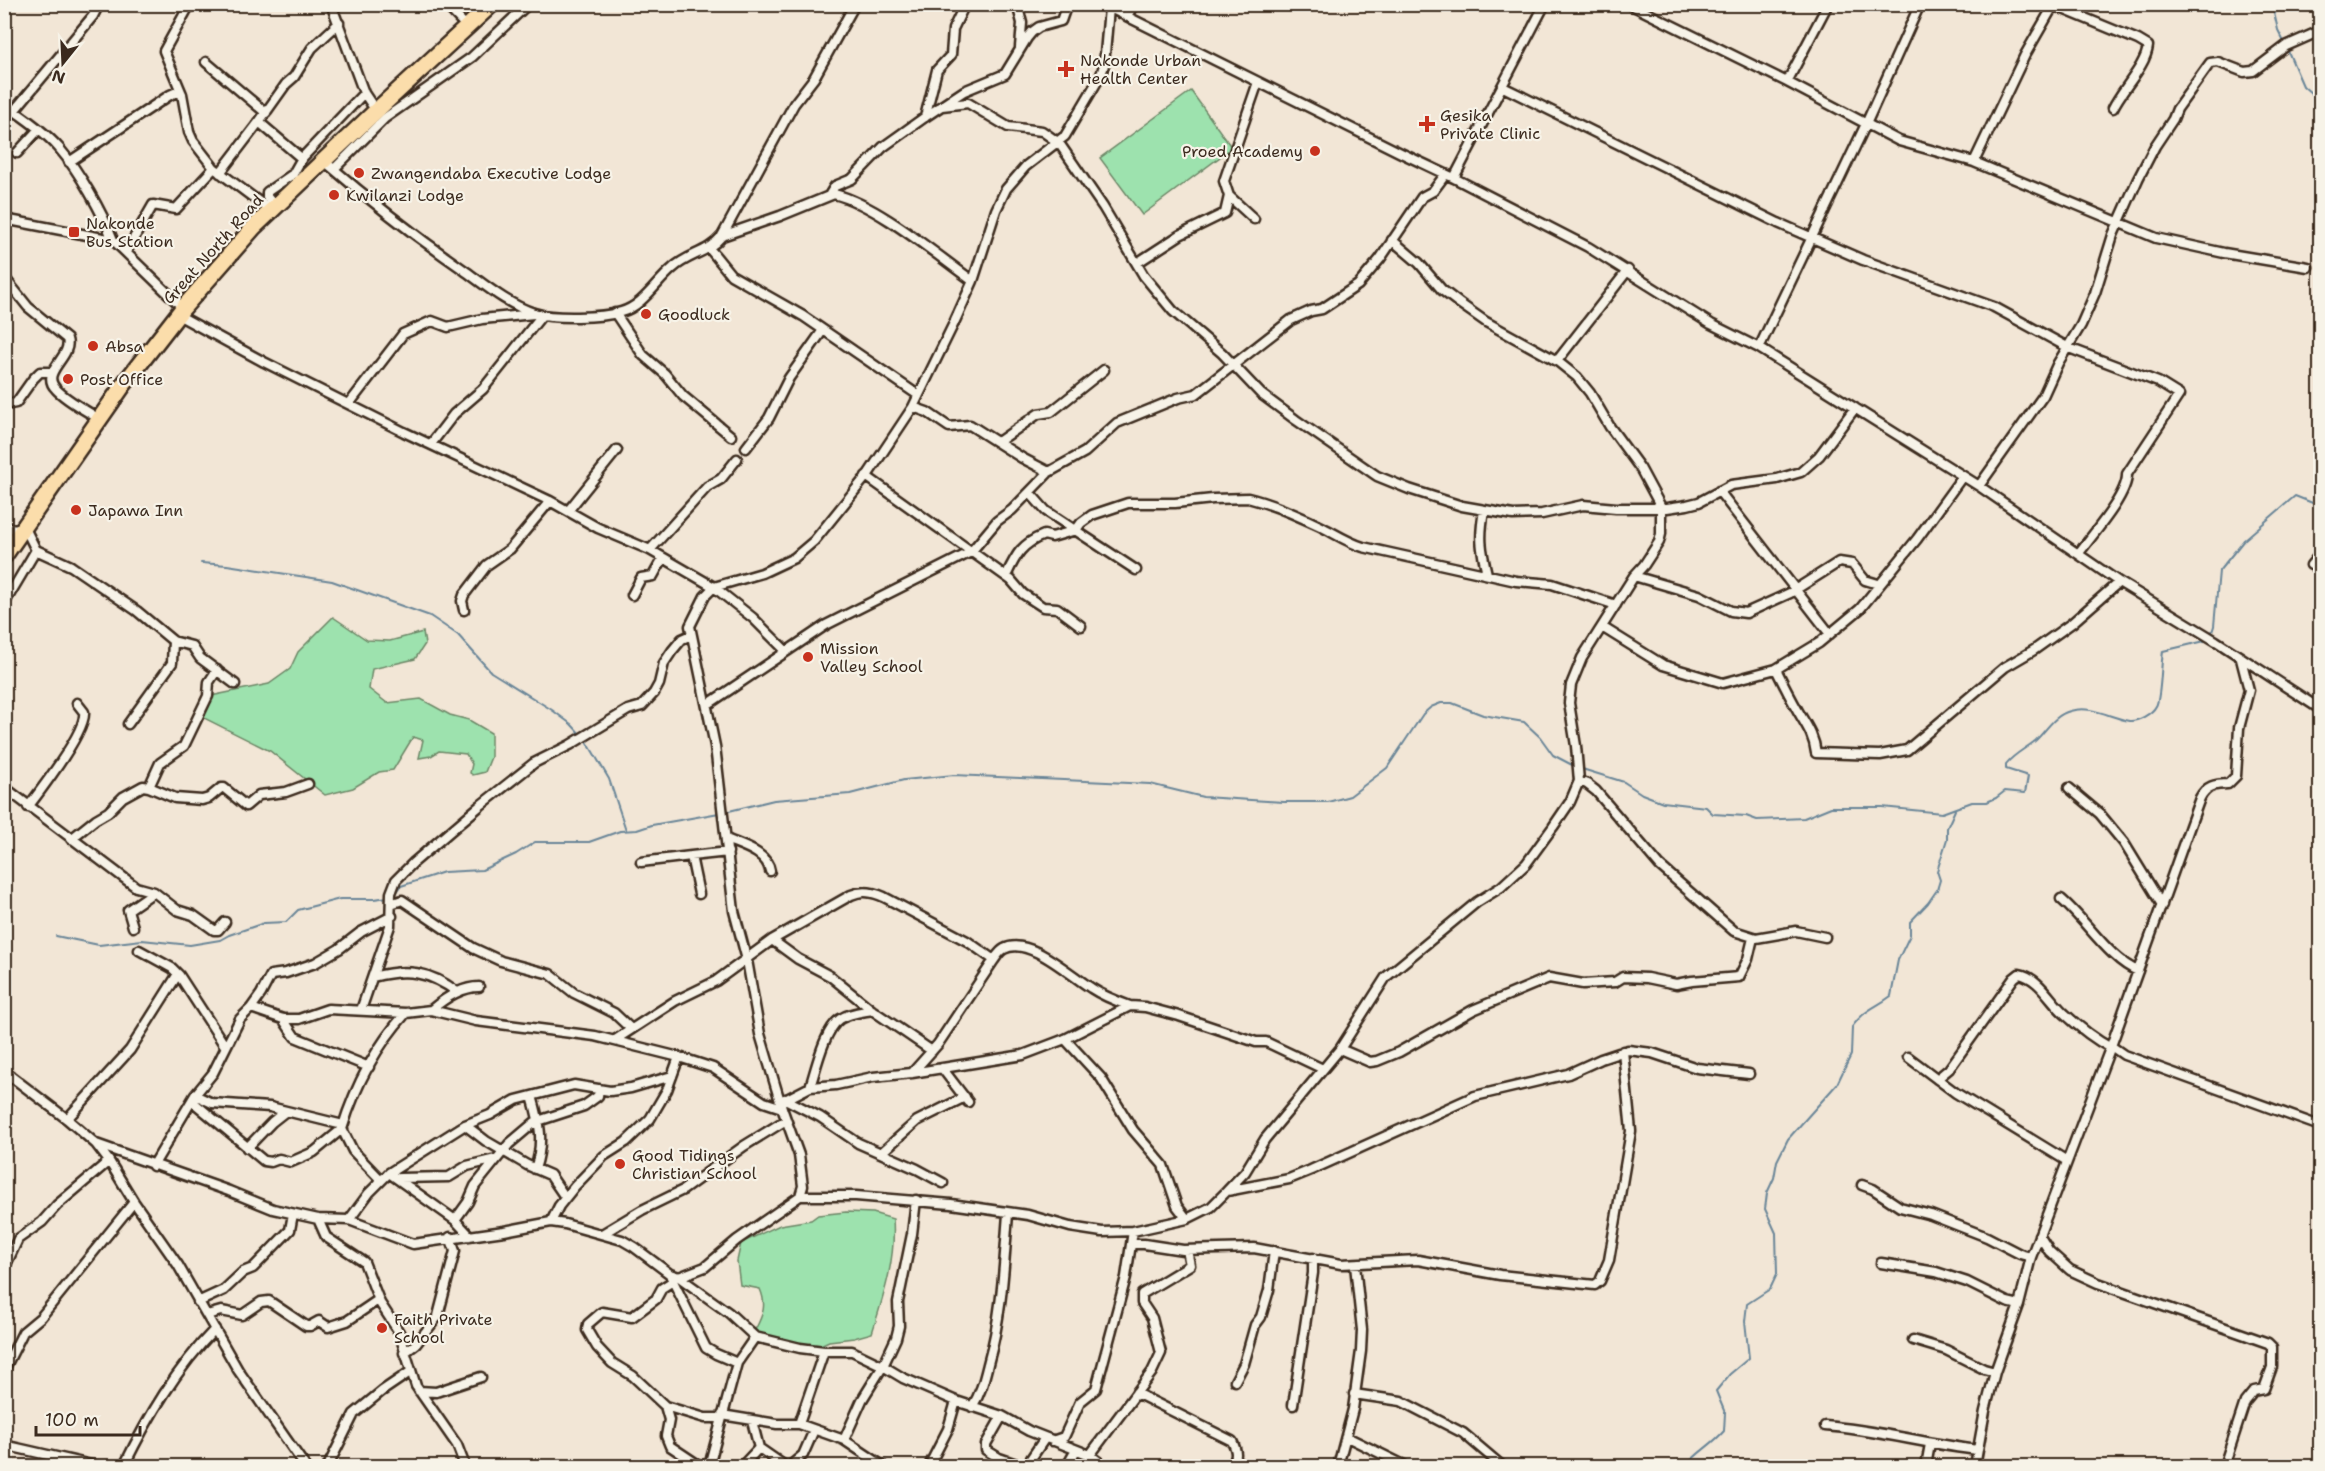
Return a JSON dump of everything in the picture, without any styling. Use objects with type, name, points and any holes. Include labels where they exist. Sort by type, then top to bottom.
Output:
[{"type":"highway","name":"Great North Road","points":[[4,556],[99,419],[180,311],[297,178],[328,165],[348,137],[492,4]]},
{"type":"street","points":[[14,111],[93,16],[99,4]]},
{"type":"street","points":[[190,4],[164,49],[182,94],[189,132],[217,170],[273,208]]},
{"type":"street","points":[[331,4],[364,93],[376,111]]},
{"type":"street","points":[[445,4],[467,27]]},
{"type":"street","points":[[528,4],[472,57],[385,118],[328,165],[402,227],[488,288],[520,307],[539,314]]},
{"type":"street","points":[[349,404],[405,333],[432,321],[448,327],[482,320],[539,314],[575,316],[615,313],[633,306],[646,297],[676,266],[709,249],[722,236],[794,104],[814,78],[855,4]]},
{"type":"street","points":[[925,117],[937,70],[951,55],[953,29],[965,4]]},
{"type":"street","points":[[1017,4],[1022,23],[1019,51]]},
{"type":"street","points":[[831,194],[835,186],[852,179],[883,147],[925,117],[969,89],[1002,77],[1008,72],[1027,38],[1039,27],[1061,21],[1067,4]]},
{"type":"street","points":[[1127,16],[1134,4]]},
{"type":"street","points":[[707,705],[826,625],[971,552],[997,521],[1030,492],[1049,471],[1085,452],[1117,423],[1178,398],[1196,394],[1291,320],[1322,309],[1358,285],[1368,275],[1422,197],[1433,191],[1449,176],[1503,87],[1545,4]]},
{"type":"street","points":[[1629,4],[1787,82],[1899,141],[1974,162],[2156,238],[2224,253],[2308,267]]},
{"type":"street","points":[[1759,348],[1866,124],[1920,4]]},
{"type":"street","points":[[1787,82],[1828,5]]},
{"type":"street","points":[[800,1196],[803,1186],[801,1164],[760,1034],[747,960],[733,902],[715,746],[691,635],[693,621],[705,596],[714,587],[762,573],[794,558],[814,541],[866,476],[913,407],[973,281],[993,218],[1006,189],[1026,166],[1059,143],[1071,128],[1103,70],[1105,6],[1554,228],[1628,270],[1711,324],[1759,348],[1979,486],[2119,582],[2199,630],[2320,709]]},
{"type":"street","points":[[1974,162],[2029,47],[2052,8],[2058,8],[2148,46],[2146,56],[2113,108]]},
{"type":"street","points":[[126,252],[153,205],[176,209],[217,170],[259,122],[286,84],[294,77],[312,48],[339,23]]},
{"type":"street","points":[[1979,486],[2038,405],[2091,303],[2118,222],[2155,146],[2177,109],[2210,63],[2218,62],[2244,72],[2253,71],[2286,46],[2320,31]]},
{"type":"street","points":[[206,62],[266,113]]},
{"type":"street","points":[[1254,219],[1229,196],[1224,185],[1224,175],[1258,82]]},
{"type":"street","points":[[1503,87],[1779,223],[1863,260],[1994,307],[2069,348],[2158,382],[2178,395],[2127,474],[2123,492],[2079,553]]},
{"type":"street","points":[[69,162],[170,94],[177,92],[182,94]]},
{"type":"street","points":[[297,178],[302,158],[364,93]]},
{"type":"street","points":[[942,106],[968,103],[1008,127],[1042,131],[1059,143],[1103,207],[1137,263],[1173,311],[1233,364],[1262,394],[1324,441],[1377,476],[1409,489],[1484,511],[1531,515],[1583,505],[1616,508],[1661,507],[1699,501],[1743,482],[1777,479],[1801,472],[1818,456],[1855,408]]},
{"type":"street","points":[[4,104],[39,129],[60,149],[103,215],[113,240],[180,311],[264,362],[550,501],[604,531],[650,550],[714,587],[753,618],[786,651]]},
{"type":"street","points":[[259,122],[302,158]]},
{"type":"street","points":[[334,124],[348,137]]},
{"type":"street","points":[[17,153],[39,129]]},
{"type":"street","points":[[722,236],[780,216],[831,194],[846,198],[892,224],[973,281]]},
{"type":"street","points":[[1137,263],[1180,235],[1225,213],[1229,196]]},
{"type":"street","points":[[4,219],[113,240]]},
{"type":"street","points":[[883,1467],[844,1440],[799,1424],[721,1417],[705,1418],[665,1406],[633,1376],[612,1363],[597,1347],[587,1330],[592,1320],[602,1311],[632,1317],[656,1299],[664,1286],[674,1277],[705,1267],[737,1240],[800,1196],[856,1196],[916,1200],[1028,1215],[1070,1227],[1102,1232],[1133,1232],[1187,1219],[1211,1207],[1245,1172],[1265,1139],[1340,1049],[1386,977],[1477,902],[1493,894],[1526,864],[1570,802],[1578,777],[1569,695],[1571,685],[1582,658],[1634,576],[1659,542],[1661,507],[1640,468],[1577,377],[1557,361],[1486,322],[1459,303],[1442,290],[1419,263],[1392,240]]},
{"type":"street","points":[[709,249],[731,275],[803,316],[918,395]]},
{"type":"street","points":[[1557,361],[1628,270]]},
{"type":"street","points":[[4,277],[28,307],[67,339],[67,352],[52,372],[51,381],[56,389],[99,419]]},
{"type":"street","points":[[615,313],[643,356],[665,374],[682,396],[731,436]]},
{"type":"street","points":[[431,444],[454,414],[483,389],[539,314]]},
{"type":"street","points":[[746,448],[769,418],[789,378],[823,330]]},
{"type":"street","points":[[998,442],[1039,414],[1051,412],[1104,370]]},
{"type":"street","points":[[4,400],[15,404],[40,372],[52,372]]},
{"type":"street","points":[[913,407],[927,412],[946,426],[970,425],[1022,458],[1049,471]]},
{"type":"street","points":[[568,511],[617,450]]},
{"type":"street","points":[[650,550],[707,487],[721,479],[737,459]]},
{"type":"street","points":[[866,476],[1006,576],[1023,594],[1043,608],[1057,608],[1081,626]]},
{"type":"street","points":[[1602,627],[1663,665],[1723,683],[1776,669],[1830,634],[1860,609],[1878,584],[1917,539],[1962,477]]},
{"type":"street","points":[[1719,491],[1830,634]]},
{"type":"street","points":[[1030,492],[1046,511],[1136,570]]},
{"type":"street","points":[[1006,576],[1025,544],[1044,535],[1052,537],[1076,530],[1092,515],[1128,503],[1175,503],[1248,498],[1268,503],[1348,542],[1516,581],[1552,584],[1616,605]]},
{"type":"street","points":[[464,610],[464,595],[487,565],[512,547],[550,501]]},
{"type":"street","points":[[1484,511],[1480,546],[1487,574]]},
{"type":"street","points":[[4,529],[25,528],[36,550],[71,566],[137,611],[173,641],[192,646],[198,656],[235,684]]},
{"type":"street","points":[[4,604],[36,550]]},
{"type":"street","points":[[2311,565],[2320,554]]},
{"type":"street","points":[[632,595],[641,578],[653,576],[663,558]]},
{"type":"street","points":[[1634,576],[1699,595],[1739,614],[1753,610],[1797,589],[1839,562],[1852,564],[1865,580],[1878,584]]},
{"type":"street","points":[[1776,669],[1809,728],[1815,742],[1816,753],[1880,755],[1907,750],[2006,667],[2072,623],[2119,582]]},
{"type":"street","points":[[360,1011],[392,916],[391,893],[396,880],[481,805],[534,763],[647,701],[659,684],[664,663],[672,651],[682,639],[691,635]]},
{"type":"street","points":[[128,724],[172,663],[173,641]]},
{"type":"street","points":[[1975,1467],[1995,1372],[2019,1305],[2031,1257],[2111,1047],[2203,792],[2216,784],[2228,784],[2236,776],[2239,728],[2249,690],[2241,658]]},
{"type":"street","points":[[149,787],[160,763],[184,746],[208,696],[209,682],[217,670]]},
{"type":"street","points":[[28,807],[66,755],[84,722],[84,712],[76,703]]},
{"type":"street","points":[[1578,777],[1596,791],[1660,866],[1734,931],[1753,938],[1796,931],[1825,937]]},
{"type":"street","points":[[71,839],[108,812],[123,797],[143,786],[172,797],[202,800],[224,788],[246,806],[259,795],[286,792],[308,784]]},
{"type":"street","points":[[4,787],[136,886],[154,892],[177,910],[193,915],[213,930],[218,930],[225,922]]},
{"type":"street","points":[[2069,788],[2100,814],[2124,843],[2162,905]]},
{"type":"street","points":[[726,839],[763,857],[769,864],[770,871]]},
{"type":"street","points":[[641,862],[728,852]]},
{"type":"street","points":[[692,856],[699,894]]},
{"type":"street","points":[[133,927],[128,910],[154,892]]},
{"type":"street","points":[[615,1040],[675,1000],[716,981],[772,940],[851,895],[876,893],[967,941],[994,960]]},
{"type":"street","points":[[2061,899],[2078,914],[2115,957],[2126,967],[2138,972]]},
{"type":"street","points":[[391,904],[402,900],[473,948],[501,961],[550,974],[574,993],[614,1013],[632,1029]]},
{"type":"street","points":[[153,1166],[194,1098],[211,1075],[240,1019],[261,994],[271,975],[315,963],[339,949],[361,932],[392,916]]},
{"type":"street","points":[[1340,1049],[1370,1062],[1377,1061],[1399,1052],[1473,1010],[1549,978],[1583,984],[1615,982],[1623,977],[1647,978],[1676,984],[1739,977],[1748,959],[1753,938]]},
{"type":"street","points":[[772,940],[803,962],[830,975],[872,1010],[932,1051]]},
{"type":"street","points":[[912,1073],[932,1051],[994,960],[1001,951],[1007,948],[1031,948],[1110,999],[1130,1006],[1145,1007],[1179,1016],[1256,1042],[1266,1042],[1323,1069]]},
{"type":"street","points":[[139,950],[172,968],[178,974],[225,1046]]},
{"type":"street","points":[[373,977],[404,971],[437,979],[457,992]]},
{"type":"street","points":[[68,1119],[130,1050],[178,974]]},
{"type":"street","points":[[1937,1079],[1949,1069],[1990,1009],[2019,974],[2031,978],[2063,1013],[2083,1030],[2124,1055],[2320,1126]]},
{"type":"street","points":[[431,1010],[457,992],[471,987],[480,987]]},
{"type":"street","points":[[783,1103],[810,1087],[836,1085],[873,1077],[1023,1055],[1065,1039],[1130,1006]]},
{"type":"street","points":[[250,1008],[283,1019],[299,1019],[328,1009],[406,1013],[431,1010],[476,1021],[615,1040],[679,1057],[716,1070],[764,1102],[783,1103],[820,1117],[858,1143],[920,1170],[943,1183]]},
{"type":"street","points":[[810,1087],[824,1045],[835,1023],[848,1016],[872,1010]]},
{"type":"street","points":[[194,1098],[264,1161],[271,1162],[279,1159],[291,1162],[314,1152],[342,1127],[369,1067],[387,1035],[406,1013]]},
{"type":"street","points":[[283,1019],[295,1037],[369,1067]]},
{"type":"street","points":[[1065,1039],[1101,1078],[1133,1130],[1163,1165],[1177,1206],[1187,1219]]},
{"type":"street","points":[[1227,1191],[1289,1179],[1341,1158],[1475,1096],[1568,1074],[1623,1051],[1652,1053],[1697,1068],[1749,1074]]},
{"type":"street","points":[[1132,1244],[1187,1250],[1254,1248],[1355,1265],[1418,1260],[1500,1275],[1595,1285],[1600,1281],[1609,1260],[1630,1131],[1623,1051]]},
{"type":"street","points":[[551,1222],[565,1197],[604,1156],[644,1126],[663,1099],[679,1057]]},
{"type":"street","points":[[1908,1057],[1956,1093],[2067,1161]]},
{"type":"street","points":[[881,1153],[917,1121],[967,1100],[942,1068]]},
{"type":"street","points":[[349,1220],[369,1193],[389,1173],[465,1125],[490,1115],[516,1100],[574,1084],[610,1091],[631,1088],[672,1076]]},
{"type":"street","points":[[7,1077],[68,1119],[96,1144],[109,1161],[134,1202],[178,1265],[238,1370],[305,1467]]},
{"type":"street","points":[[455,1220],[468,1202],[474,1187],[502,1151],[539,1121],[586,1105],[598,1096],[599,1089]]},
{"type":"street","points":[[532,1096],[542,1135],[538,1146],[541,1152],[535,1169]]},
{"type":"street","points":[[194,1098],[286,1111],[342,1127],[353,1151],[381,1180]]},
{"type":"street","points":[[247,1148],[286,1111]]},
{"type":"street","points":[[602,1234],[642,1210],[683,1190],[744,1146],[786,1120]]},
{"type":"street","points":[[465,1125],[502,1151],[553,1178],[565,1197]]},
{"type":"street","points":[[96,1144],[293,1214],[318,1219],[349,1220],[413,1244],[551,1222],[602,1234],[634,1247],[674,1277],[729,1313],[755,1336],[775,1343],[825,1351],[852,1351],[903,1378],[956,1401],[1002,1416],[1015,1425],[1090,1455],[1105,1467]]},
{"type":"street","points":[[400,1178],[449,1177],[467,1166],[496,1159]]},
{"type":"street","points":[[4,1269],[18,1239],[42,1222],[57,1205],[109,1161]]},
{"type":"street","points":[[389,1173],[400,1178],[455,1220],[470,1236]]},
{"type":"street","points":[[1862,1185],[1873,1189],[1900,1207],[1932,1215],[2031,1257]]},
{"type":"street","points":[[844,1440],[862,1400],[883,1366],[896,1338],[899,1326],[898,1302],[912,1234],[916,1200]]},
{"type":"street","points":[[4,1370],[23,1332],[38,1321],[134,1202]]},
{"type":"street","points":[[198,1302],[224,1290],[243,1272],[253,1268],[288,1232],[293,1214]]},
{"type":"street","points":[[972,1407],[981,1392],[997,1332],[1008,1214]]},
{"type":"street","points":[[318,1219],[326,1237],[363,1260],[378,1300],[399,1332],[410,1372],[419,1391],[457,1445],[465,1467]]},
{"type":"street","points":[[1026,1467],[1048,1439],[1064,1437],[1080,1402],[1096,1389],[1126,1277],[1133,1232]]},
{"type":"street","points":[[2039,1235],[2049,1251],[2070,1270],[2098,1283],[2268,1343],[2272,1347],[2272,1366],[2264,1389],[2254,1391],[2245,1402],[2224,1467]]},
{"type":"street","points":[[404,1353],[416,1344],[422,1334],[435,1323],[438,1316],[455,1251],[450,1237]]},
{"type":"street","points":[[1090,1455],[1152,1372],[1161,1353],[1152,1318],[1142,1303],[1142,1294],[1190,1265],[1187,1250]]},
{"type":"street","points":[[1235,1381],[1244,1364],[1255,1325],[1261,1317],[1269,1290],[1274,1251]]},
{"type":"street","points":[[1293,1406],[1312,1284],[1313,1258]]},
{"type":"street","points":[[1881,1263],[1936,1272],[1967,1282],[2007,1302],[2019,1305]]},
{"type":"street","points":[[1338,1467],[1347,1437],[1361,1351],[1362,1330],[1355,1265]]},
{"type":"street","points":[[674,1277],[706,1348],[737,1363]]},
{"type":"street","points":[[207,1315],[221,1311],[242,1315],[261,1302],[269,1301],[306,1326],[319,1321],[328,1327],[347,1321],[378,1300]]},
{"type":"street","points":[[124,1467],[182,1365],[215,1329]]},
{"type":"street","points":[[709,1467],[737,1363],[755,1336]]},
{"type":"street","points":[[1913,1340],[1946,1350],[1995,1372]]},
{"type":"street","points":[[799,1424],[825,1351]]},
{"type":"street","points":[[328,1467],[354,1414],[410,1372]]},
{"type":"street","points":[[419,1391],[436,1392],[481,1377]]},
{"type":"street","points":[[1136,1393],[1232,1441],[1237,1457],[1231,1467]]},
{"type":"street","points":[[1354,1394],[1401,1401],[1463,1433],[1502,1467]]},
{"type":"street","points":[[929,1467],[948,1429],[956,1401]]},
{"type":"street","points":[[665,1406],[669,1420],[666,1436],[670,1446],[700,1467]]},
{"type":"street","points":[[1002,1416],[986,1443],[986,1449],[999,1458],[1022,1467]]},
{"type":"street","points":[[752,1421],[759,1448],[784,1467]]},
{"type":"street","points":[[1825,1425],[1862,1429],[1930,1444],[1978,1450]]},
{"type":"street","points":[[790,1467],[803,1455],[814,1430]]},
{"type":"street","points":[[1347,1437],[1406,1467]]},
{"type":"street","points":[[1926,1467],[1930,1444]]},
{"type":"street","points":[[4,1445],[96,1467]]},
{"type":"street","points":[[742,1467],[759,1448]]},
{"type":"street","points":[[1067,1467],[1077,1450]]},
{"type":"green space","points":[[1191,91],[1232,148],[1142,215],[1100,158]]},
{"type":"green space","points":[[333,617],[367,640],[390,641],[423,632],[425,644],[415,659],[372,669],[369,689],[387,703],[421,699],[450,715],[469,720],[491,733],[491,757],[485,772],[473,775],[470,773],[472,764],[466,754],[439,751],[431,756],[419,758],[423,740],[413,737],[393,770],[379,772],[353,788],[325,795],[270,751],[202,717],[211,696],[269,684],[290,669],[298,652]]},
{"type":"green space","points":[[846,1212],[873,1213],[893,1219],[891,1263],[872,1333],[829,1341],[818,1346],[797,1344],[756,1333],[755,1330],[763,1310],[763,1300],[760,1289],[740,1285],[737,1261],[741,1243],[780,1225],[811,1220],[818,1215]]},
{"type":"waterway","points":[[2272,4],[2278,30],[2285,44]]},
{"type":"waterway","points":[[2287,49],[2303,86],[2320,101]]},
{"type":"waterway","points":[[2211,635],[2214,626],[2219,571],[2244,540],[2295,496],[2320,506]]},
{"type":"waterway","points":[[201,563],[332,581],[430,616],[458,635],[491,672],[552,710],[571,724],[582,736]]},
{"type":"waterway","points":[[1582,769],[1624,782],[1642,794],[1663,802],[1706,807],[1713,814],[1746,816],[1757,820],[1804,818],[1831,807],[1882,807],[1942,813],[1972,802],[1987,802],[2005,791],[2025,793],[2028,776],[2006,769],[2006,764],[2035,741],[2064,713],[2085,709],[2129,721],[2148,715],[2158,702],[2163,651],[2209,640]]},
{"type":"waterway","points":[[725,812],[774,800],[850,794],[904,780],[954,775],[1150,784],[1203,797],[1328,802],[1350,796],[1387,768],[1423,714],[1431,707],[1441,703],[1452,703],[1483,715],[1524,722],[1540,737],[1553,755],[1576,767]]},
{"type":"waterway","points":[[586,740],[609,779],[626,830]]},
{"type":"waterway","points":[[1686,1466],[1724,1431],[1725,1413],[1716,1391],[1730,1374],[1749,1358],[1745,1321],[1747,1304],[1770,1289],[1777,1274],[1776,1233],[1765,1209],[1767,1193],[1774,1178],[1777,1161],[1788,1139],[1837,1084],[1851,1055],[1852,1027],[1866,1012],[1891,996],[1898,960],[1910,935],[1910,922],[1937,890],[1940,880],[1937,871],[1947,839],[1947,828],[1955,810]]},
{"type":"waterway","points":[[393,898],[401,886],[444,872],[482,870],[535,842],[589,842],[620,831],[637,830],[652,825],[719,813]]},
{"type":"waterway","points":[[56,936],[99,945],[142,940],[190,945],[220,940],[264,923],[286,922],[298,910],[340,899],[388,897]]},
{"type":"place","name":"Nakonde Urban Health Center","points":[[1066,69]]},
{"type":"place","name":"Gesika Private Clinic","points":[[1427,124]]},
{"type":"place","name":"Proed Academy","points":[[1315,151]]},
{"type":"place","name":"Zwangendaba Executive Lodge","points":[[359,173]]},
{"type":"place","name":"Kwilanzi Lodge","points":[[334,195]]},
{"type":"place","name":"Nakonde Bus Station","points":[[74,232]]},
{"type":"place","name":"Goodluck","points":[[646,314]]},
{"type":"place","name":"Absa","points":[[93,346]]},
{"type":"place","name":"Post Office","points":[[68,379]]},
{"type":"place","name":"Japawa Inn","points":[[76,510]]},
{"type":"place","name":"Mission Valley School","points":[[808,657]]},
{"type":"place","name":"Good Tidings Christian School","points":[[620,1164]]},
{"type":"place","name":"Faith Private School","points":[[382,1328]]}]
